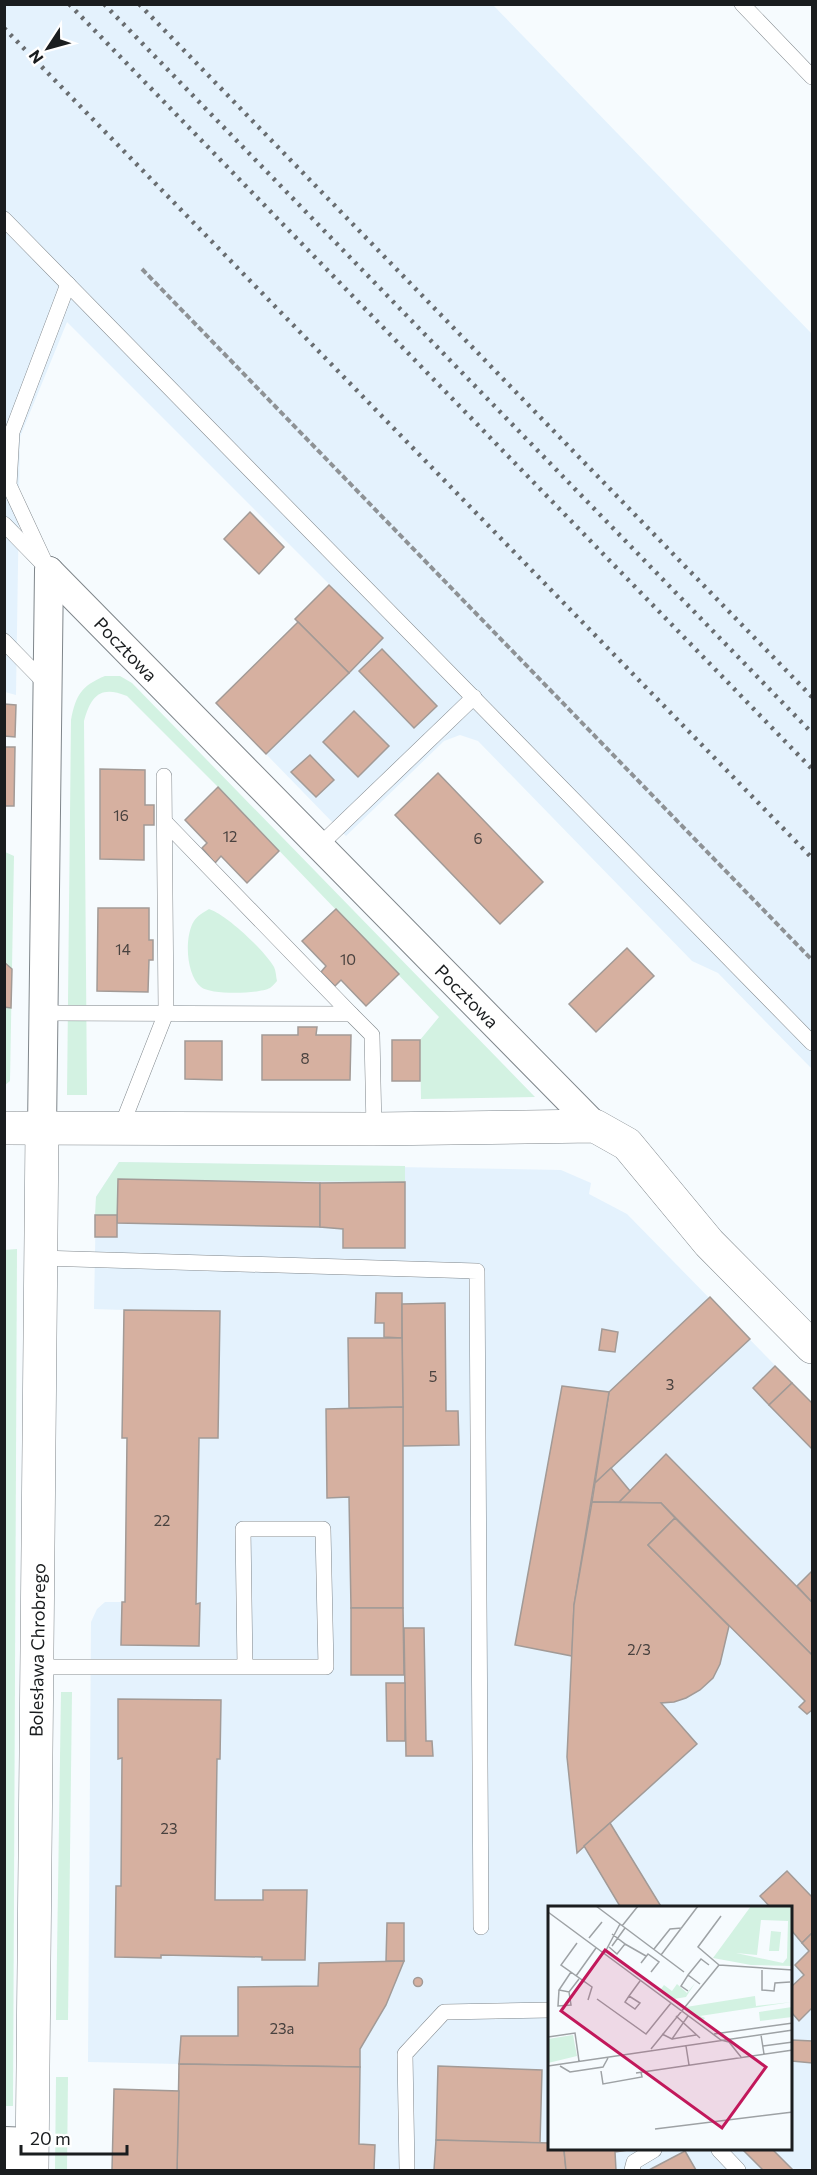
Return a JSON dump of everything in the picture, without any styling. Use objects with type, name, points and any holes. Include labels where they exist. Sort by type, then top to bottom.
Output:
[{"type":"street","points":[[42,1130],[49,571]]},
{"type":"street","name":"Pocztowa","points":[[49,571],[595,1126],[627,1144],[709,1243],[813,1347]]},
{"type":"street","points":[[4,1128],[120,1130],[595,1126]]},
{"type":"street","name":"Bolesława Chrobrego","points":[[21,2156],[36,1667],[42,1130]]},
{"type":"lane","points":[[742,4],[813,77]]},
{"type":"lane","points":[[4,219],[813,1043]]},
{"type":"lane","points":[[49,571],[9,485],[12,432],[68,284]]},
{"type":"lane","points":[[4,524],[49,571]]},
{"type":"lane","points":[[4,640],[48,685]]},
{"type":"lane","points":[[320,846],[474,697]]},
{"type":"lane","points":[[120,1130],[166,1013],[164,776]]},
{"type":"lane","points":[[165,822],[372,1035],[374,1129]]},
{"type":"lane","points":[[43,1013],[351,1014]]},
{"type":"lane","points":[[40,1258],[477,1271],[481,1927]]},
{"type":"lane","points":[[36,1667],[245,1667],[326,1667],[323,1529],[243,1528],[245,1667]]},
{"type":"lane","points":[[407,2170],[405,2054],[444,2012],[548,2010]]},
{"type":"lane","points":[[632,2170],[634,2162],[652,2151]]},
{"type":"lane","points":[[719,2151],[738,2170]]},
{"type":"path","points":[[142,269],[813,960]]},
{"type":"shaded area","points":[[4,5],[493,5],[812,334],[812,1069],[718,973],[692,961],[478,741],[460,735],[444,741],[346,836],[338,828],[266,754],[383,638],[67,322],[20,437],[16,695],[5,692]]},
{"type":"shaded area","points":[[119,1162],[561,1170],[591,1183],[589,1194],[627,1214],[812,1403],[812,2170],[177,2170],[179,2064],[88,2062],[91,1622],[97,1609],[105,1602],[125,1602],[127,1439],[122,1438],[124,1310],[94,1309],[96,1197]]},
{"type":"green space","points":[[105,676],[120,676],[132,683],[535,1097],[421,1099],[420,1040],[439,1017],[218,787],[127,696],[110,692],[103,692],[94,699],[84,721],[87,1095],[67,1095],[71,720],[81,692]]},
{"type":"green space","points":[[5,852],[14,856],[10,1081],[5,1085]]},
{"type":"green space","points":[[209,909],[235,926],[269,960],[275,969],[277,981],[271,987],[256,992],[235,993],[206,990],[196,981],[188,956],[189,936],[195,919]]},
{"type":"green space","points":[[119,1162],[405,1166],[405,1182],[118,1179],[117,1215],[95,1215],[96,1197]]},
{"type":"green space","points":[[17,1249],[13,2106],[4,2106],[4,1250]]},
{"type":"green space","points":[[61,1692],[72,1692],[68,2020],[56,2020]]},
{"type":"green space","points":[[56,2077],[68,2077],[67,2170],[55,2170]]},
{"type":"building","points":[[250,512],[284,547],[259,574],[224,539]]},
{"type":"building","points":[[329,585],[383,638],[349,673],[295,619]]},
{"type":"building","points":[[298,622],[349,673],[266,754],[216,703]]},
{"type":"building","points":[[382,649],[437,706],[414,728],[359,671]]},
{"type":"building","points":[[4,704],[16,705],[15,737],[4,736]]},
{"type":"building","points":[[354,711],[389,746],[358,777],[323,742]]},
{"type":"building","points":[[4,747],[15,747],[14,806],[4,806]]},
{"type":"building","points":[[310,755],[334,780],[316,797],[291,772]]},
{"type":"building","points":[[100,769],[145,770],[145,805],[154,805],[154,825],[144,825],[144,860],[100,859]]},
{"type":"building","points":[[438,773],[543,882],[500,924],[395,815]]},
{"type":"building","points":[[218,787],[279,851],[247,883],[221,856],[215,863],[202,848],[207,843],[185,820]]},
{"type":"building","points":[[98,908],[149,908],[149,940],[153,940],[153,960],[149,960],[148,992],[97,991]]},
{"type":"building","points":[[336,909],[399,974],[366,1006],[341,980],[335,986],[321,972],[326,966],[302,941]]},
{"type":"building","points":[[627,948],[654,976],[596,1032],[569,1004]]},
{"type":"building","points":[[4,962],[12,969],[11,1008],[4,1007]]},
{"type":"building","points":[[298,1027],[317,1027],[316,1035],[351,1035],[350,1080],[262,1080],[262,1035],[298,1035]]},
{"type":"building","points":[[392,1040],[420,1040],[420,1081],[392,1081]]},
{"type":"building","points":[[185,1041],[222,1041],[222,1080],[185,1079]]},
{"type":"building","points":[[118,1179],[320,1183],[320,1227],[117,1223]]},
{"type":"building","points":[[405,1182],[405,1248],[343,1248],[343,1229],[320,1227],[320,1183]]},
{"type":"building","points":[[95,1215],[117,1215],[117,1237],[95,1237]]},
{"type":"building","points":[[376,1293],[402,1293],[402,1338],[384,1337],[384,1323],[375,1323]]},
{"type":"building","points":[[710,1297],[750,1339],[595,1483],[609,1392]]},
{"type":"building","points":[[445,1303],[446,1411],[458,1411],[459,1445],[403,1446],[402,1304]]},
{"type":"building","points":[[124,1310],[220,1311],[218,1438],[199,1438],[196,1604],[200,1603],[199,1646],[121,1645],[122,1602],[125,1602],[127,1438],[122,1438]]},
{"type":"building","points":[[602,1329],[618,1332],[615,1352],[599,1350]]},
{"type":"building","points":[[348,1338],[402,1338],[403,1407],[349,1408]]},
{"type":"building","points":[[775,1366],[792,1383],[769,1405],[753,1388]]},
{"type":"building","points":[[792,1383],[812,1403],[812,1449],[769,1405]]},
{"type":"building","points":[[562,1386],[609,1392],[574,1605],[572,1656],[515,1645]]},
{"type":"building","points":[[403,1407],[403,1608],[351,1608],[349,1497],[327,1498],[326,1409]]},
{"type":"building","points":[[666,1454],[812,1602],[812,1655],[661,1503],[619,1502]]},
{"type":"building","points":[[611,1468],[630,1491],[619,1502],[592,1502],[595,1483]]},
{"type":"building","points":[[592,1502],[661,1503],[675,1518],[648,1545],[729,1626],[720,1664],[713,1678],[700,1690],[686,1698],[661,1703],[697,1744],[577,1853],[567,1757],[574,1605]]},
{"type":"building","points":[[675,1518],[812,1655],[812,1710],[807,1714],[799,1707],[805,1701],[648,1545]]},
{"type":"building","points":[[812,1571],[812,1602],[797,1586]]},
{"type":"building","points":[[351,1608],[403,1608],[404,1675],[351,1675]]},
{"type":"building","points":[[404,1628],[424,1628],[426,1741],[432,1741],[433,1756],[406,1756]]},
{"type":"building","points":[[386,1683],[405,1683],[405,1741],[387,1741]]},
{"type":"building","points":[[118,1699],[221,1700],[220,1759],[217,1759],[215,1900],[263,1900],[263,1890],[307,1890],[305,1960],[161,1955],[161,1958],[115,1957],[116,1886],[121,1886],[122,1758],[118,1759]]},
{"type":"building","points":[[610,1823],[661,1906],[620,1906],[584,1846]]},
{"type":"building","points":[[787,1871],[812,1897],[812,1933],[802,1943],[793,1932],[793,1906],[769,1906],[760,1896]]},
{"type":"building","points":[[387,1923],[404,1923],[404,1961],[386,1961]]},
{"type":"building","points":[[812,1933],[812,2008],[799,2021],[793,2014],[793,1985],[804,1975],[795,1965],[809,1951],[802,1943]]},
{"type":"building","points":[[404,1961],[386,2005],[360,2049],[360,2067],[179,2064],[181,2036],[238,2036],[238,1987],[318,1986],[319,1963]]},
{"type":"building","points":[[418,1977],[423,1982],[418,1987],[413,1982]]},
{"type":"building","points":[[793,2040],[812,2041],[812,2063],[793,2061]]},
{"type":"building","points":[[179,2064],[360,2067],[359,2144],[375,2145],[374,2170],[177,2170]]},
{"type":"building","points":[[438,2066],[542,2070],[540,2143],[436,2140]]},
{"type":"building","points":[[114,2089],[179,2091],[177,2170],[112,2170]]},
{"type":"building","points":[[436,2140],[548,2143],[548,2151],[564,2151],[566,2170],[434,2170]]},
{"type":"building","points":[[564,2151],[622,2151],[615,2152],[616,2170],[566,2170]]},
{"type":"building","points":[[685,2151],[696,2170],[649,2170]]},
{"type":"building","points":[[744,2151],[774,2151],[793,2170],[763,2170]]},
{"type":"railway","points":[[69,4],[812,769]]},
{"type":"railway","points":[[104,4],[812,733]]},
{"type":"railway","points":[[139,4],[812,697]]},
{"type":"railway","points":[[4,28],[812,858]]}]
